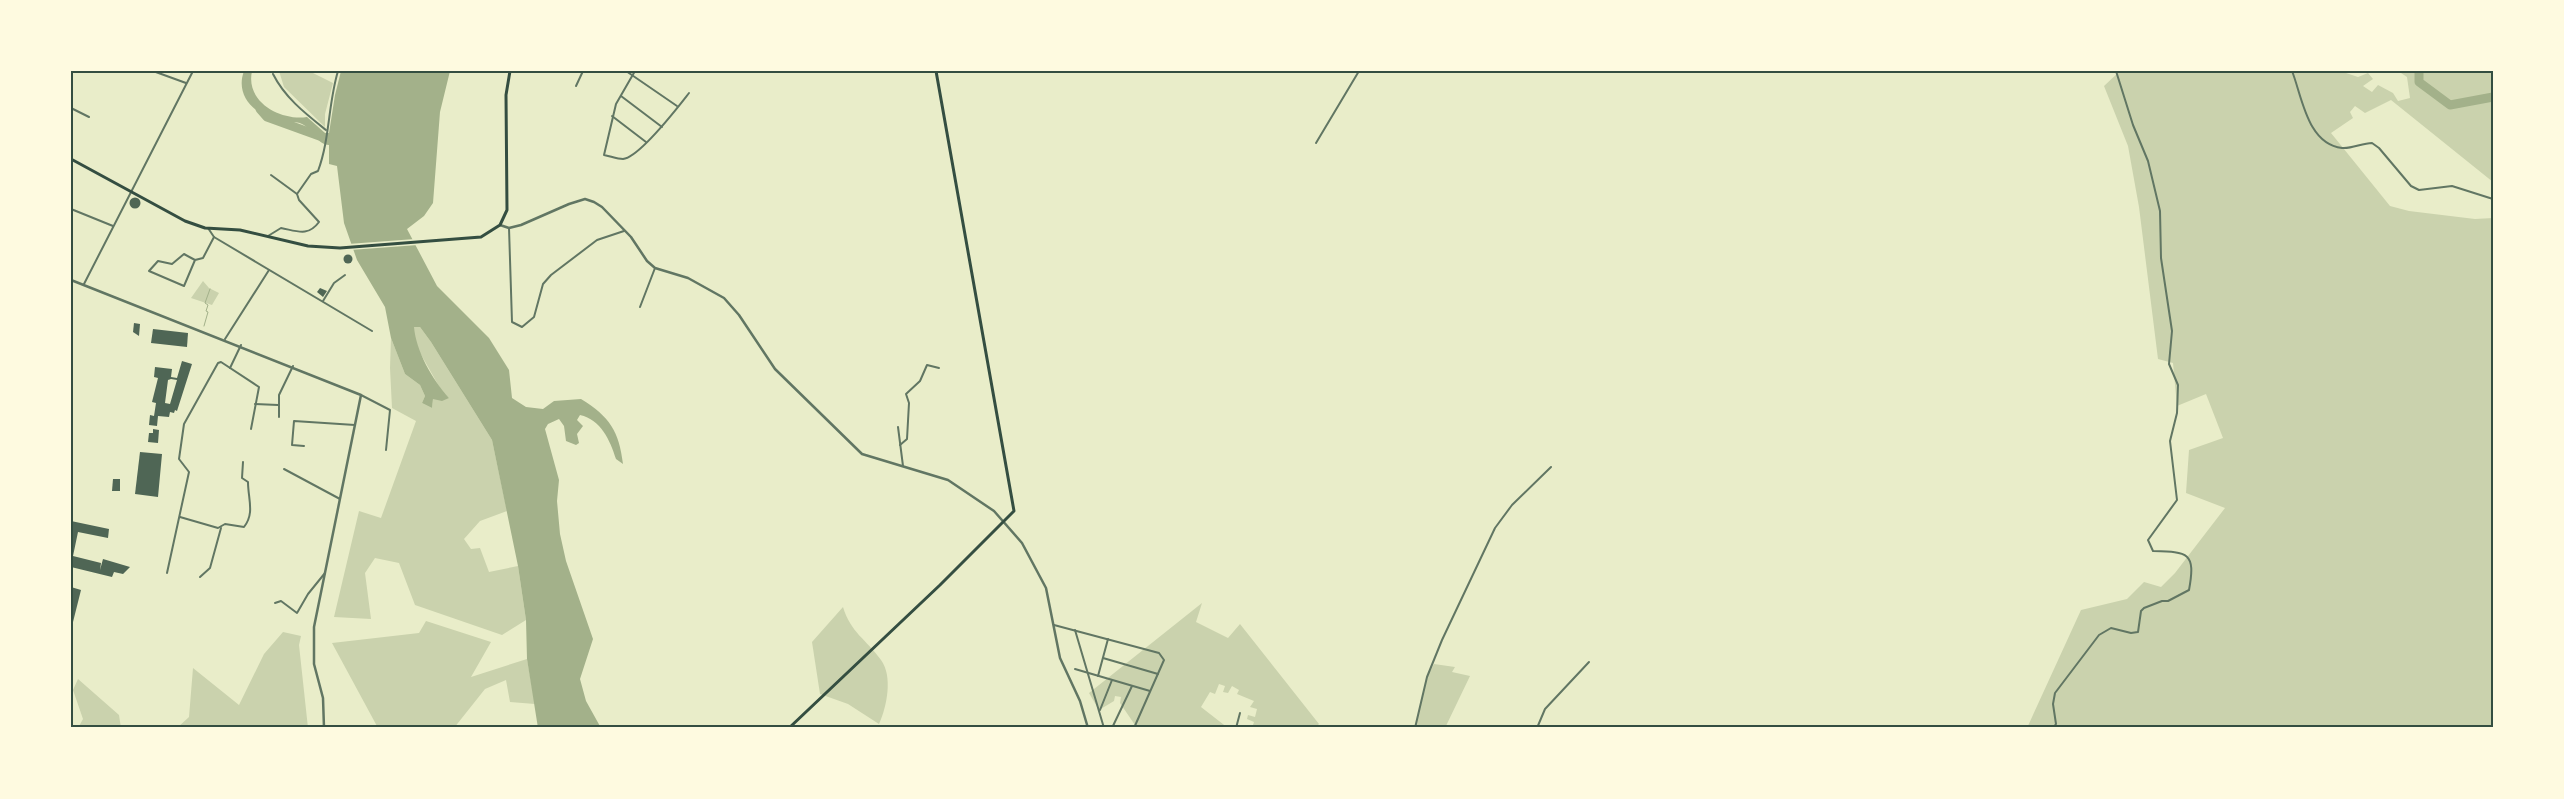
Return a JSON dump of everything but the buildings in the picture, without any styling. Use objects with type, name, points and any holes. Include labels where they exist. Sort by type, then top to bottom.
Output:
[{"type":"main road","points":[[71,159],[185,221],[207,228],[240,230],[308,246],[340,248],[481,237],[500,225],[507,210],[506,96],[510,71]]},
{"type":"main road","points":[[789,728],[1014,514],[936,71]]},
{"type":"street","points":[[153,71],[186,83]]},
{"type":"street","points":[[84,284],[130,191],[194,71]]},
{"type":"street","points":[[297,194],[311,174],[318,171],[325,147],[338,71]]},
{"type":"street","points":[[576,86],[583,71]]},
{"type":"street","points":[[626,71],[634,74],[678,107]]},
{"type":"street","points":[[635,71],[612,116],[604,155],[624,159],[647,142],[662,127],[689,93]]},
{"type":"street","points":[[1316,143],[1359,71]]},
{"type":"street","points":[[2053,728],[2056,724],[2055,693],[2099,635],[2111,628],[2131,633],[2138,632],[2140,611],[2162,601],[2168,601],[2188,590],[2193,567],[2190,559],[2184,554],[2153,551],[2148,545],[2148,540],[2177,500],[2170,441],[2177,413],[2178,384],[2169,364],[2172,331],[2161,258],[2160,212],[2148,161],[2133,125],[2116,71]]},
{"type":"street","points":[[2292,71],[2306,118],[2313,129],[2326,140],[2344,148],[2372,143],[2379,148],[2410,186],[2418,190],[2452,186],[2493,199]]},
{"type":"street","points":[[273,74],[278,85],[298,106],[327,131]]},
{"type":"street","points":[[621,96],[662,127]]},
{"type":"street","points":[[71,108],[89,117]]},
{"type":"street","points":[[612,116],[647,142]]},
{"type":"street","points":[[268,236],[281,228],[300,233],[315,228],[319,222],[299,200],[297,194],[271,175]]},
{"type":"street","points":[[500,225],[509,228],[585,199],[602,207],[636,243],[647,261],[655,268],[688,278],[724,298],[739,315],[775,369],[860,453],[951,482],[994,511],[1022,543],[1046,588],[1060,658],[1080,701],[1088,728]]},
{"type":"street","points":[[71,208],[113,226]]},
{"type":"street","points":[[207,228],[214,237],[372,331]]},
{"type":"street","points":[[509,228],[512,322],[522,327],[534,317],[544,284],[551,275],[597,240],[625,231]]},
{"type":"street","points":[[195,260],[184,286],[149,272],[158,261],[170,264],[184,254],[195,260],[203,258],[214,237]]},
{"type":"street","points":[[640,307],[655,268]]},
{"type":"street","points":[[224,339],[269,270]]},
{"type":"street","points":[[323,301],[334,283],[345,274]]},
{"type":"street","points":[[71,280],[242,345],[361,395],[390,410],[386,450]]},
{"type":"street","points":[[230,368],[242,345]]},
{"type":"street","points":[[167,573],[189,472],[179,459],[183,427],[217,363],[222,362],[258,386],[251,429]]},
{"type":"street","points":[[900,445],[907,439],[909,402],[906,394],[920,381],[927,365],[939,368]]},
{"type":"street","points":[[279,417],[278,405],[280,395],[293,366]]},
{"type":"street","points":[[324,728],[323,698],[314,664],[314,626],[361,395]]},
{"type":"street","points":[[255,404],[278,405]]},
{"type":"street","points":[[304,446],[292,445],[294,421],[355,424]]},
{"type":"street","points":[[898,427],[903,466]]},
{"type":"street","points":[[200,576],[210,568],[221,528],[225,524],[243,528],[250,518],[248,482],[242,478],[243,462]]},
{"type":"street","points":[[1415,728],[1427,677],[1442,640],[1495,528],[1512,505],[1551,467]]},
{"type":"street","points":[[284,469],[340,499]]},
{"type":"street","points":[[180,517],[221,528]]},
{"type":"street","points":[[275,603],[281,601],[297,613],[308,594],[326,572]]},
{"type":"street","points":[[1054,625],[1159,653],[1164,660],[1134,728]]},
{"type":"street","points":[[1075,630],[1104,728]]},
{"type":"street","points":[[1098,676],[1108,640]]},
{"type":"street","points":[[1103,658],[1158,674]]},
{"type":"street","points":[[1537,728],[1545,708],[1589,662]]},
{"type":"street","points":[[1075,669],[1150,691]]},
{"type":"street","points":[[1099,711],[1112,680]]},
{"type":"street","points":[[1112,728],[1132,686]]},
{"type":"street","points":[[1236,728],[1240,714]]},
{"type":"shaded area","points":[[244,71],[252,71],[251,82],[254,92],[268,108],[287,116],[307,117],[325,133],[329,133],[341,71],[450,71],[440,112],[433,203],[424,216],[407,229],[437,286],[489,338],[509,370],[512,398],[526,407],[543,409],[554,401],[581,399],[606,419],[619,442],[623,464],[616,459],[608,438],[594,421],[580,415],[577,420],[583,426],[577,434],[579,443],[576,445],[566,441],[564,426],[559,419],[548,424],[545,429],[559,480],[557,501],[560,534],[566,561],[593,639],[580,679],[586,701],[601,728],[538,728],[527,659],[526,620],[518,566],[492,440],[431,342],[420,327],[414,327],[421,355],[449,398],[442,401],[433,399],[432,408],[422,403],[425,396],[420,385],[405,374],[391,338],[385,307],[357,260],[344,223],[337,166],[329,164],[329,145],[318,140],[302,124],[283,122],[265,116],[250,105],[242,90]]},
{"type":"shaded area","points":[[279,71],[309,71],[333,83],[325,114],[325,127],[284,87]]},
{"type":"shaded area","points":[[2120,71],[2340,71],[2358,77],[2368,73],[2373,79],[2363,86],[2372,92],[2378,85],[2393,93],[2398,101],[2410,98],[2407,77],[2398,71],[2493,71],[2493,182],[2391,100],[2365,113],[2355,106],[2350,112],[2353,118],[2331,133],[2390,206],[2409,211],[2475,219],[2493,218],[2493,728],[2027,728],[2081,610],[2127,599],[2144,582],[2161,587],[2175,573],[2225,508],[2186,493],[2189,450],[2223,438],[2206,394],[2177,406],[2173,363],[2158,359],[2139,207],[2128,146],[2104,86]]},
{"type":"shaded area","points":[[203,281],[209,288],[219,293],[212,305],[191,298]]},
{"type":"shaded area","points":[[413,327],[420,327],[431,342],[492,440],[507,511],[480,521],[464,539],[471,549],[480,548],[489,572],[518,566],[526,620],[502,635],[415,605],[399,563],[375,558],[365,573],[371,619],[334,617],[359,511],[381,518],[416,421],[392,408],[391,338],[405,374],[420,385],[425,396],[422,403],[432,408],[433,398],[449,398],[440,388],[415,344]]},
{"type":"shaded area","points":[[1202,603],[1196,622],[1228,638],[1240,624],[1319,724],[1315,728],[1252,728],[1254,722],[1247,719],[1248,715],[1255,717],[1257,709],[1250,707],[1254,701],[1237,694],[1239,690],[1232,686],[1228,693],[1223,692],[1225,686],[1219,684],[1215,694],[1210,692],[1201,707],[1228,728],[1137,728],[1120,703],[1121,697],[1115,696],[1114,701],[1099,710],[1089,693]]},
{"type":"shaded area","points":[[843,607],[850,623],[885,667],[888,692],[879,724],[848,704],[820,694],[812,642]]},
{"type":"shaded area","points":[[426,621],[491,642],[471,677],[527,659],[535,704],[510,702],[506,680],[485,689],[454,728],[378,728],[332,643],[419,633]]},
{"type":"shaded area","points":[[283,632],[301,636],[299,645],[308,728],[177,728],[189,717],[193,668],[239,705],[264,654]]},
{"type":"shaded area","points":[[1434,664],[1455,667],[1452,672],[1470,676],[1445,728],[1415,728],[1427,677]]},
{"type":"shaded area","points":[[78,679],[119,715],[121,728],[78,728],[83,719],[73,690]]},
{"type":"pier","points":[[415,239],[418,245],[350,250],[348,244]]},
{"type":"waterway","points":[[2419,71],[2419,82],[2450,105],[2493,97]]},
{"type":"waterway","points":[[260,109],[267,117],[325,138]]},
{"type":"waterway","points":[[204,326],[208,312],[206,311],[208,305],[205,303],[210,289]]}]
